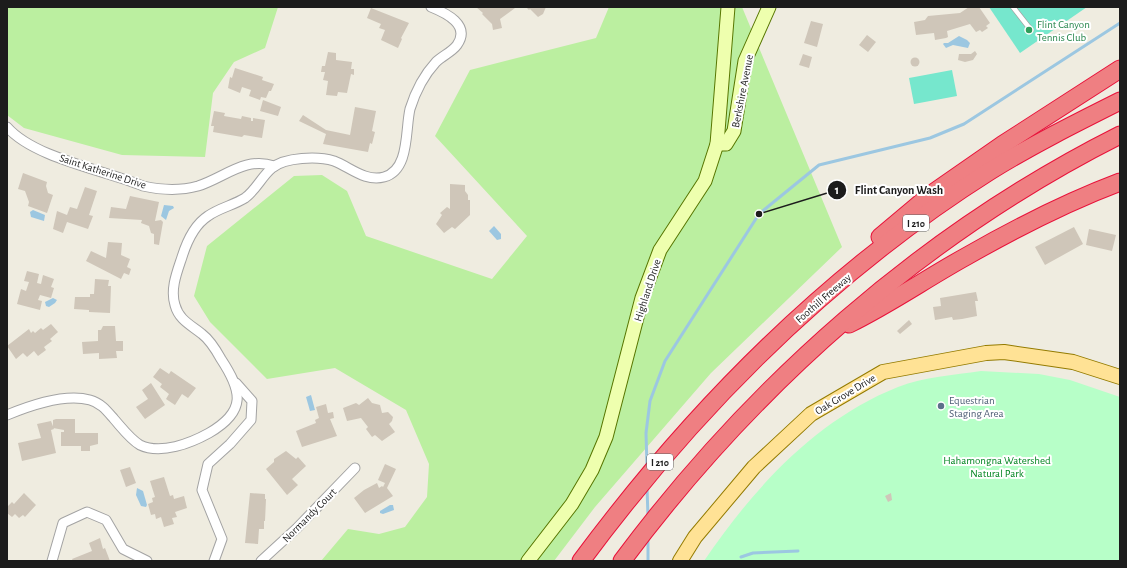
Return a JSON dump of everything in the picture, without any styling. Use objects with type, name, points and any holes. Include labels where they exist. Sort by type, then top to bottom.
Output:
[{"type":"highway","points":[[735,378],[796,315],[867,248],[930,195],[1002,145],[1120,69]]},
{"type":"highway","name":"Foothill Freeway","points":[[585,555],[683,435],[735,378],[841,282],[936,208],[990,172],[1041,141],[1120,101]]},
{"type":"highway","points":[[622,561],[665,505],[723,438],[827,334],[889,283],[1008,199],[1085,152],[1120,135]]},
{"type":"highway","points":[[827,334],[881,309],[928,278],[1024,224],[1120,182]]},
{"type":"main road","name":"Oak Grove Drive","points":[[680,561],[695,537],[754,467],[812,414],[883,372],[986,353],[1004,352],[1074,362],[1120,377]]},
{"type":"street","points":[[214,561],[222,539],[202,490],[208,464],[230,444],[251,420],[252,401],[236,383],[210,342],[203,334],[190,326],[181,317],[175,307],[173,297],[174,283],[187,242],[196,226],[208,216],[244,198],[274,166],[294,159],[319,158],[335,162],[349,170],[373,178],[385,177],[396,169],[403,157],[410,110],[415,94],[437,61],[458,44],[460,34],[459,25],[453,17],[431,7]]},
{"type":"street","name":"Highland Drive","points":[[528,561],[572,504],[592,470],[606,437],[642,298],[658,257],[705,181],[718,144],[728,7]]},
{"type":"street","name":"Berkshire Avenue","points":[[718,144],[726,144],[734,131],[745,61],[769,7]]},
{"type":"street","name":"Saint Katherine Drive","points":[[7,127],[20,139],[47,153],[143,186],[156,189],[177,189],[198,186],[241,166],[263,163],[274,166]]},
{"type":"street","points":[[7,415],[20,409],[57,400],[75,398],[90,400],[101,404],[138,444],[160,448],[194,440],[211,432],[228,418],[236,407],[238,397],[236,383]]},
{"type":"street","name":"Normandy Court","points":[[261,561],[297,528],[355,468]]},
{"type":"street","points":[[52,561],[63,523],[86,512],[106,520],[123,549],[147,561]]},
{"type":"lane","points":[[1014,7],[1031,30]]},
{"type":"green space","points":[[7,7],[278,7],[265,48],[234,62],[213,93],[205,157],[122,155],[24,128],[7,115]]},
{"type":"green space","points":[[609,7],[742,7],[842,247],[711,373],[595,507],[554,561],[321,561],[348,529],[379,534],[405,527],[427,497],[429,464],[406,410],[335,368],[267,379],[210,322],[194,296],[207,246],[294,176],[322,175],[347,191],[366,236],[492,279],[527,236],[435,136],[470,70],[596,38]]},
{"type":"green space","name":"Hahamongna Watershed Natural Park","points":[[981,371],[1039,374],[1070,380],[1120,397],[1120,561],[704,561],[743,508],[765,483],[788,459],[840,418],[868,401],[898,387],[918,381]]},
{"type":"shaded area","name":"Flint Canyon Tennis Club","points":[[989,7],[1087,7],[1020,53]]},
{"type":"shaded area","points":[[959,36],[970,43],[968,48],[953,45],[946,48],[943,44],[948,43]]},
{"type":"shaded area","points":[[952,70],[957,96],[914,104],[909,78]]},
{"type":"shaded area","points":[[164,205],[173,206],[174,208],[169,211],[166,220],[161,216]]},
{"type":"shaded area","points":[[33,210],[45,215],[44,221],[31,217],[30,212]]},
{"type":"shaded area","points":[[494,226],[501,234],[501,239],[497,240],[489,231]]},
{"type":"shaded area","points":[[53,298],[57,300],[55,303],[49,307],[46,306],[45,302]]},
{"type":"shaded area","points":[[311,395],[315,410],[310,411],[306,397]]},
{"type":"shaded area","points":[[137,488],[143,491],[147,505],[146,507],[141,506],[136,495]]},
{"type":"shaded area","points":[[390,505],[393,505],[394,510],[383,514],[380,513],[380,511]]},
{"type":"building","points":[[476,7],[515,8],[500,19],[502,28],[493,30],[492,24]]},
{"type":"building","points":[[526,7],[546,7],[543,14],[538,17]]},
{"type":"building","points":[[969,7],[979,7],[990,23],[986,26],[988,28],[982,32],[980,30],[976,32],[970,24],[947,31],[948,37],[935,40],[934,33],[916,35],[914,22],[925,20],[928,16],[960,13]]},
{"type":"building","points":[[371,8],[409,23],[401,38],[402,39],[398,48],[381,40],[385,30],[379,28],[381,24],[367,18]]},
{"type":"building","points":[[811,21],[823,24],[817,47],[804,43]]},
{"type":"building","points":[[867,35],[876,42],[868,52],[859,45]]},
{"type":"building","points":[[975,51],[977,54],[973,60],[965,62],[958,60],[959,54],[971,54]]},
{"type":"building","points":[[328,52],[336,53],[336,60],[352,62],[351,69],[354,69],[354,75],[351,74],[347,93],[338,92],[337,96],[326,95],[328,81],[323,80],[325,72],[321,72],[322,66],[325,66]]},
{"type":"building","points":[[803,54],[812,57],[809,68],[799,65]]},
{"type":"building","points":[[915,57],[920,62],[915,67],[910,62]]},
{"type":"building","points":[[235,68],[263,77],[262,80],[274,84],[266,98],[261,97],[260,100],[249,96],[251,90],[242,87],[240,93],[228,88],[230,77],[232,78]]},
{"type":"building","points":[[263,100],[281,107],[278,116],[260,111]]},
{"type":"building","points":[[355,107],[376,111],[372,131],[375,132],[368,152],[323,144],[326,134],[299,121],[303,115],[326,130],[350,135]]},
{"type":"building","points":[[214,111],[225,113],[224,116],[241,119],[242,116],[251,118],[251,121],[253,121],[253,118],[265,120],[262,138],[244,135],[242,137],[213,132],[214,126],[211,126]]},
{"type":"building","points":[[23,173],[47,182],[46,186],[48,193],[53,195],[47,213],[28,206],[29,202],[25,191],[18,189]]},
{"type":"building","points":[[450,184],[465,185],[468,200],[470,200],[470,215],[455,229],[452,227],[444,233],[436,224],[442,215],[440,213],[447,207],[450,209]]},
{"type":"building","points":[[85,187],[97,191],[89,215],[93,216],[88,229],[67,222],[63,233],[53,229],[57,211],[67,215],[70,207],[77,209]]},
{"type":"building","points":[[130,196],[159,202],[155,221],[161,220],[163,222],[159,245],[154,244],[154,234],[151,233],[149,226],[141,223],[142,220],[109,218],[111,207],[126,209]]},
{"type":"building","points":[[1074,227],[1083,244],[1045,265],[1035,247]]},
{"type":"building","points":[[1089,229],[1116,235],[1112,251],[1086,245]]},
{"type":"building","points":[[108,242],[122,243],[121,255],[130,259],[127,267],[131,269],[129,275],[124,273],[121,279],[86,261],[91,251],[106,258]]},
{"type":"building","points":[[27,271],[39,274],[37,283],[41,284],[43,275],[54,279],[51,287],[54,288],[51,298],[40,295],[38,300],[42,301],[40,310],[17,304],[21,289],[26,291],[29,282],[24,281]]},
{"type":"building","points":[[95,279],[109,280],[108,286],[111,286],[110,313],[89,312],[89,310],[74,309],[75,297],[90,297],[90,294],[94,294]]},
{"type":"building","points":[[976,292],[978,301],[975,301],[977,316],[953,320],[952,317],[935,320],[933,307],[941,306],[940,298]]},
{"type":"building","points":[[909,320],[912,324],[900,334],[897,331]]},
{"type":"building","points":[[51,324],[58,332],[50,339],[52,341],[44,347],[46,350],[38,356],[34,351],[27,357],[23,353],[16,359],[7,346],[29,329],[31,333],[33,331],[35,333],[41,328],[43,330]]},
{"type":"building","points":[[103,326],[115,326],[116,341],[123,341],[123,351],[116,351],[117,358],[99,359],[99,353],[83,354],[82,342],[98,341],[98,330],[101,330]]},
{"type":"building","points":[[160,368],[169,374],[171,371],[196,388],[188,398],[182,394],[175,405],[166,399],[169,394],[160,387],[162,384],[153,377]]},
{"type":"building","points":[[151,383],[165,405],[145,419],[136,407],[148,399],[142,390]]},
{"type":"building","points":[[368,398],[372,403],[380,405],[382,413],[388,412],[393,417],[389,424],[395,432],[382,441],[375,435],[372,437],[366,429],[368,427],[361,418],[347,421],[343,408],[356,403],[359,405]]},
{"type":"building","points":[[326,404],[328,413],[333,412],[334,418],[330,419],[337,436],[302,447],[296,431],[316,423],[315,420],[319,418],[316,407]]},
{"type":"building","points":[[75,419],[75,433],[98,433],[98,444],[90,446],[90,451],[81,451],[81,446],[61,446],[61,432],[64,432],[64,430],[53,428],[53,420]]},
{"type":"building","points":[[51,421],[54,429],[51,430],[56,453],[22,461],[18,443],[41,438],[37,424]]},
{"type":"building","points":[[286,451],[296,459],[298,457],[306,466],[292,479],[298,485],[287,495],[266,469],[274,462],[274,459]]},
{"type":"building","points":[[385,464],[396,469],[387,488],[393,496],[365,513],[354,498],[364,490],[377,483],[379,488],[382,486],[383,487],[385,483],[378,480]]},
{"type":"building","points":[[130,467],[136,483],[126,487],[120,470]]},
{"type":"building","points":[[164,477],[170,496],[173,495],[174,499],[184,496],[187,508],[175,512],[177,517],[172,518],[174,524],[164,527],[161,517],[156,519],[155,514],[151,515],[148,504],[153,502],[152,498],[155,497],[150,481]]},
{"type":"building","points":[[24,493],[36,505],[25,517],[23,515],[19,518],[15,514],[12,517],[7,513],[7,507],[12,502],[14,504]]},
{"type":"building","points":[[250,493],[265,494],[266,499],[264,529],[259,529],[258,544],[245,543]]},
{"type":"building","points":[[891,493],[892,500],[888,502],[885,496]]},
{"type":"building","points":[[100,538],[103,549],[105,548],[110,561],[73,561],[72,559],[92,551],[89,543]]},
{"type":"waterway","points":[[647,467],[646,433],[650,401],[665,361],[759,214],[819,165],[930,138],[964,124],[1120,23]]},
{"type":"waterway","points":[[647,487],[648,517]]},
{"type":"waterway","points":[[648,539],[648,561]]},
{"type":"waterway","points":[[741,557],[753,553],[798,551]]},
{"type":"place","name":"Flint Canyon Tennis Club","points":[[1029,30]]},
{"type":"place","name":"Flint Canyon Wash","points":[[759,214]]},
{"type":"place","name":"Equestrian Staging Area","points":[[941,406]]}]
